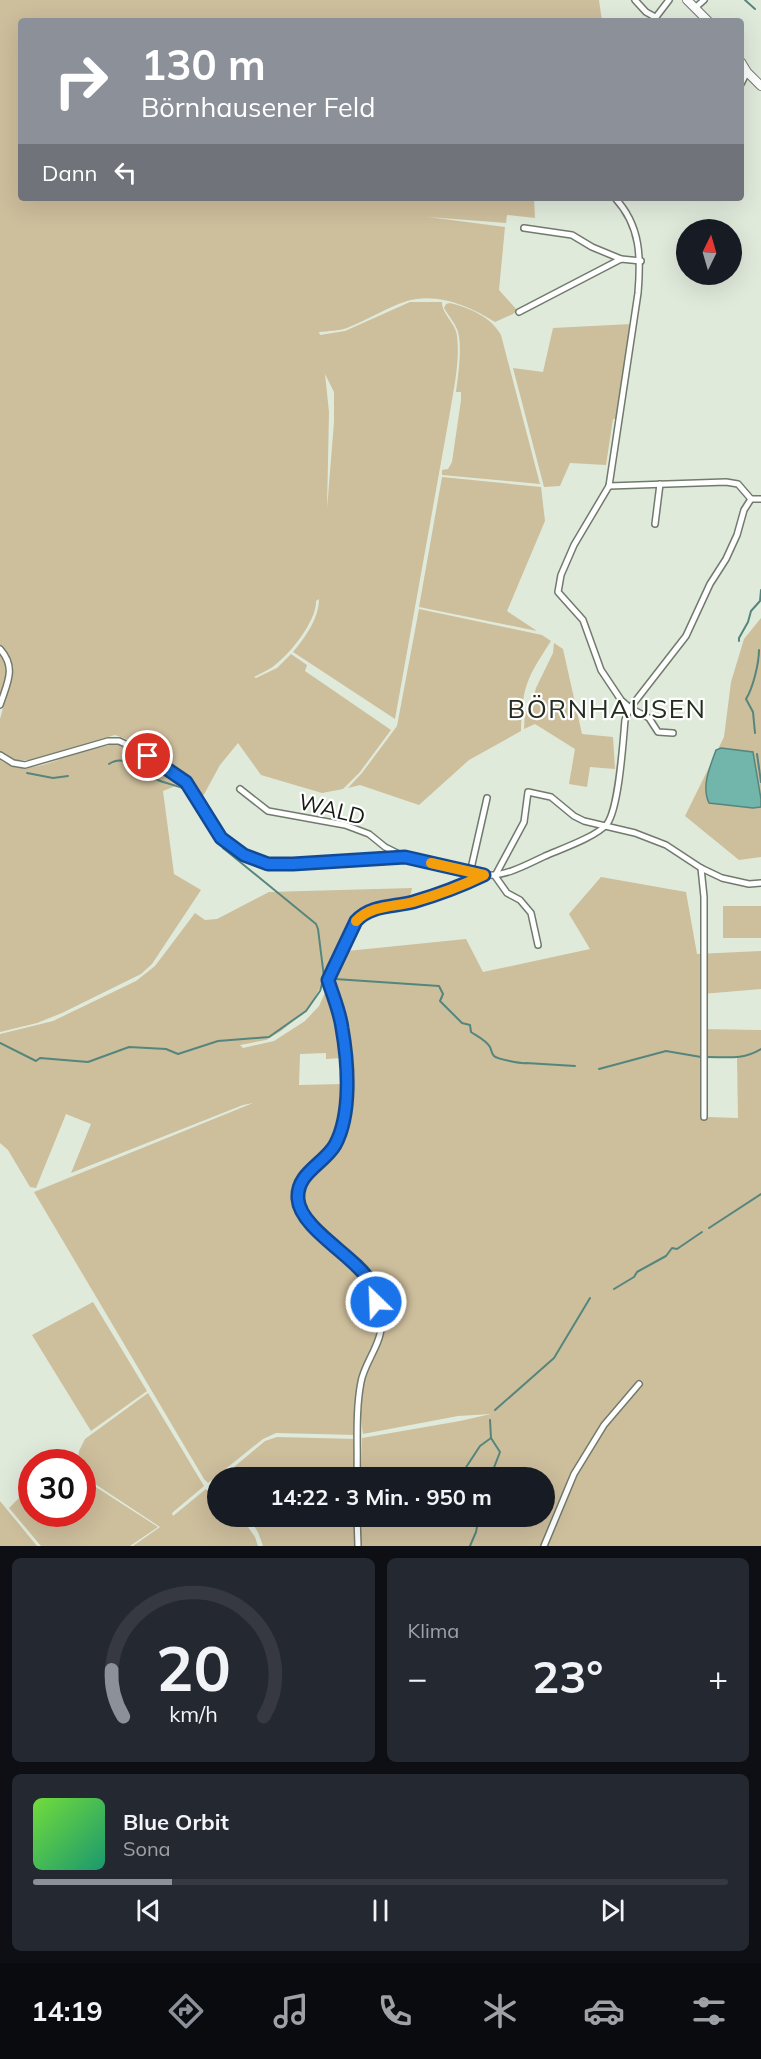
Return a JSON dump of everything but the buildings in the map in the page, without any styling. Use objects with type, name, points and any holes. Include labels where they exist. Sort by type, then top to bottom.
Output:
[{"type":"main road","points":[[687,0],[705,18]]},
{"type":"main road","points":[[744,67],[761,86]]},
{"type":"street","points":[[635,0],[653,18]]},
{"type":"street","points":[[655,18],[669,0]]},
{"type":"street","points":[[695,8],[704,0]]},
{"type":"street","points":[[744,78],[747,72]]},
{"type":"street","points":[[618,201],[626,209],[641,261],[609,486],[574,545],[561,575],[558,592],[583,620],[601,670],[621,700],[630,708],[649,718],[658,732],[673,733]]},
{"type":"street","points":[[524,228],[572,235],[621,259],[641,261]]},
{"type":"street","points":[[519,312],[621,259]]},
{"type":"street","points":[[609,486],[726,482],[738,484],[751,498],[761,499]]},
{"type":"street","points":[[655,524],[660,484]]},
{"type":"street","points":[[405,857],[470,873],[495,876],[547,855],[606,825],[614,811],[625,720],[630,708],[686,636],[710,584],[726,559],[737,535],[744,510],[751,498]]},
{"type":"street","points":[[0,649],[10,666],[0,705]]},
{"type":"street","name":"WALD","points":[[0,755],[13,763],[25,765],[108,741],[119,741],[163,765],[186,782],[221,838],[244,855],[268,864],[405,857]]},
{"type":"street","name":"WALD","points":[[240,789],[267,811],[345,825],[369,834],[385,847],[405,857]]},
{"type":"street","points":[[495,876],[524,822],[528,792],[551,796],[574,816],[584,821],[635,833],[666,845],[701,868],[722,878],[749,885],[761,883]]},
{"type":"street","points":[[470,873],[487,798]]},
{"type":"street","points":[[701,868],[704,897],[704,1117]]},
{"type":"street","points":[[357,1467],[361,1381],[381,1328],[376,1302],[370,1281],[357,1265],[323,1236],[303,1215],[298,1200],[304,1176],[335,1146],[347,1096],[342,1027],[328,980],[356,921],[362,915],[377,909],[411,902],[484,875]]},
{"type":"street","points":[[495,876],[507,893],[520,900],[531,913],[538,945]]},
{"type":"street","points":[[544,1546],[574,1474],[604,1425],[639,1384]]},
{"type":"street","points":[[357,1527],[358,1546]]},
{"type":"shaded area","points":[[0,0],[599,0],[602,18],[18,18],[18,201],[534,201],[535,218],[507,215],[506,223],[428,217],[505,227],[499,290],[517,310],[513,314],[495,322],[453,302],[430,298],[418,299],[399,304],[347,328],[319,332],[320,335],[345,331],[410,302],[442,302],[444,311],[456,331],[458,345],[453,393],[395,719],[293,652],[314,620],[319,599],[316,601],[307,628],[293,647],[278,663],[254,677],[277,668],[291,654],[307,665],[305,671],[391,730],[360,772],[343,789],[322,793],[261,775],[238,743],[220,765],[202,798],[173,765],[137,743],[115,735],[30,760],[13,760],[0,750],[0,719],[5,701],[0,699]],"holes":[[[325,374],[334,392],[327,509],[329,412]]]},
{"type":"shaded area","points":[[450,303],[479,314],[492,323],[501,335],[540,484],[442,475],[442,470],[448,469],[452,462],[461,400],[461,392],[456,392],[460,360],[459,335],[444,308]]},
{"type":"shaded area","points":[[631,324],[616,419],[613,419],[606,465],[570,463],[560,486],[544,487],[513,368],[543,372],[553,328]]},
{"type":"shaded area","points":[[442,477],[541,487],[545,521],[507,611],[537,631],[419,607]]},
{"type":"shaded area","points":[[419,609],[542,635],[551,641],[527,683],[521,731],[469,760],[419,805],[360,785],[348,788],[397,726]]},
{"type":"shaded area","points":[[761,618],[761,857],[739,860],[685,816],[724,737],[731,682],[744,639]]},
{"type":"shaded area","points":[[554,643],[563,649],[582,734],[613,737],[615,769],[590,767],[587,787],[569,784],[575,749],[535,724],[524,729],[525,711],[530,710],[536,688],[553,653]]},
{"type":"shaded area","points":[[115,744],[128,746],[183,783],[163,791],[174,874],[201,890],[152,964],[141,974],[62,1013],[37,1023],[0,1032],[0,760],[19,767],[38,766]]},
{"type":"shaded area","points":[[601,877],[686,892],[697,954],[761,951],[761,989],[702,994],[701,1029],[761,1030],[761,1546],[360,1546],[360,1527],[555,1527],[555,1467],[361,1467],[362,1438],[491,1414],[458,1416],[363,1434],[362,1393],[364,1379],[383,1323],[381,1298],[369,1272],[312,1219],[305,1207],[303,1194],[311,1174],[337,1147],[347,1121],[350,1068],[347,1035],[332,983],[347,951],[466,939],[483,972],[590,949],[569,914]],"holes":[[[707,1058],[737,1058],[738,1118],[707,1117]]]},
{"type":"shaded area","points":[[412,888],[410,897],[359,909],[342,937],[310,1007],[281,1031],[266,1040],[240,1045],[243,1048],[274,1041],[305,1021],[319,1006],[328,986],[339,1028],[342,1058],[326,1059],[326,1053],[300,1054],[299,1085],[344,1084],[343,1116],[336,1139],[327,1152],[308,1170],[299,1184],[296,1200],[304,1219],[312,1228],[363,1275],[375,1302],[377,1326],[358,1387],[356,1435],[276,1433],[263,1439],[228,1467],[207,1467],[207,1482],[34,1192],[253,1103],[71,1173],[91,1124],[66,1114],[36,1188],[30,1187],[8,1150],[0,1143],[0,1034],[53,1021],[136,981],[155,966],[195,913],[205,920],[217,919],[269,892]]},
{"type":"shaded area","points":[[723,906],[761,906],[761,938],[723,938]]},
{"type":"shaded area","points":[[93,1302],[147,1391],[91,1431],[32,1335]]},
{"type":"shaded area","points":[[148,1393],[204,1486],[172,1513],[173,1516],[206,1489],[207,1527],[248,1527],[258,1546],[133,1546],[160,1527],[96,1485],[96,1449],[80,1449],[85,1439]]},
{"type":"shaded area","points":[[277,1437],[356,1439],[356,1467],[234,1467],[265,1441]]},
{"type":"shaded area","points":[[96,1487],[158,1527],[130,1546],[41,1546],[25,1527],[96,1527]]},
{"type":"shaded area","points":[[18,1499],[18,1519],[9,1508]]},
{"type":"shaded area","points":[[0,1501],[18,1523],[18,1527],[21,1527],[37,1546],[0,1546]]},
{"type":"shaded area","points":[[255,1527],[356,1527],[356,1546],[263,1546]]},
{"type":"water","points":[[721,748],[753,752],[761,807],[709,803],[706,790],[707,777],[716,750]]},
{"type":"waterway","points":[[745,0],[755,9]]},
{"type":"waterway","points":[[739,641],[751,611],[760,601],[761,590]]},
{"type":"waterway","points":[[755,733],[753,712],[746,699],[755,675],[759,650]]},
{"type":"waterway","points":[[757,754],[761,782]]},
{"type":"waterway","points":[[109,764],[121,760],[128,762],[158,780],[182,788]]},
{"type":"waterway","points":[[27,773],[53,778],[68,776]]},
{"type":"waterway","points":[[0,1043],[36,1061],[40,1058],[88,1062],[129,1047],[166,1049],[178,1054],[218,1041],[269,1037],[306,1011],[320,991],[324,977],[316,924],[223,848]]},
{"type":"waterway","points":[[335,979],[439,986],[443,994],[440,1001],[462,1023],[470,1025],[471,1032],[486,1042],[494,1056],[520,1063],[575,1066]]},
{"type":"waterway","points":[[707,1057],[741,1056],[761,1049]]},
{"type":"waterway","points":[[599,1069],[666,1051],[701,1057]]},
{"type":"waterway","points":[[709,1228],[761,1194]]},
{"type":"waterway","points":[[614,1289],[634,1277],[637,1272],[666,1256],[672,1248],[677,1249],[702,1232]]},
{"type":"waterway","points":[[495,1410],[554,1358],[590,1298]]},
{"type":"waterway","points":[[490,1420],[491,1438],[500,1452],[494,1467]]},
{"type":"waterway","points":[[466,1467],[480,1446],[491,1438]]},
{"type":"waterway","points":[[470,1546],[477,1527]]},
{"type":"slow traffic","points":[[356,921],[362,915],[377,909],[411,902],[484,875],[431,863]]},
{"type":"district","name":"BÖRNHAUSEN","points":[[607,708]]},
{"type":"route","points":[[148,756],[186,782],[221,838],[244,855],[268,864],[405,857],[484,875],[411,902],[377,909],[362,915],[356,921],[328,980],[342,1027],[347,1096],[335,1146],[304,1176],[298,1200],[303,1215],[323,1236],[357,1265],[370,1281],[376,1302]]}]
